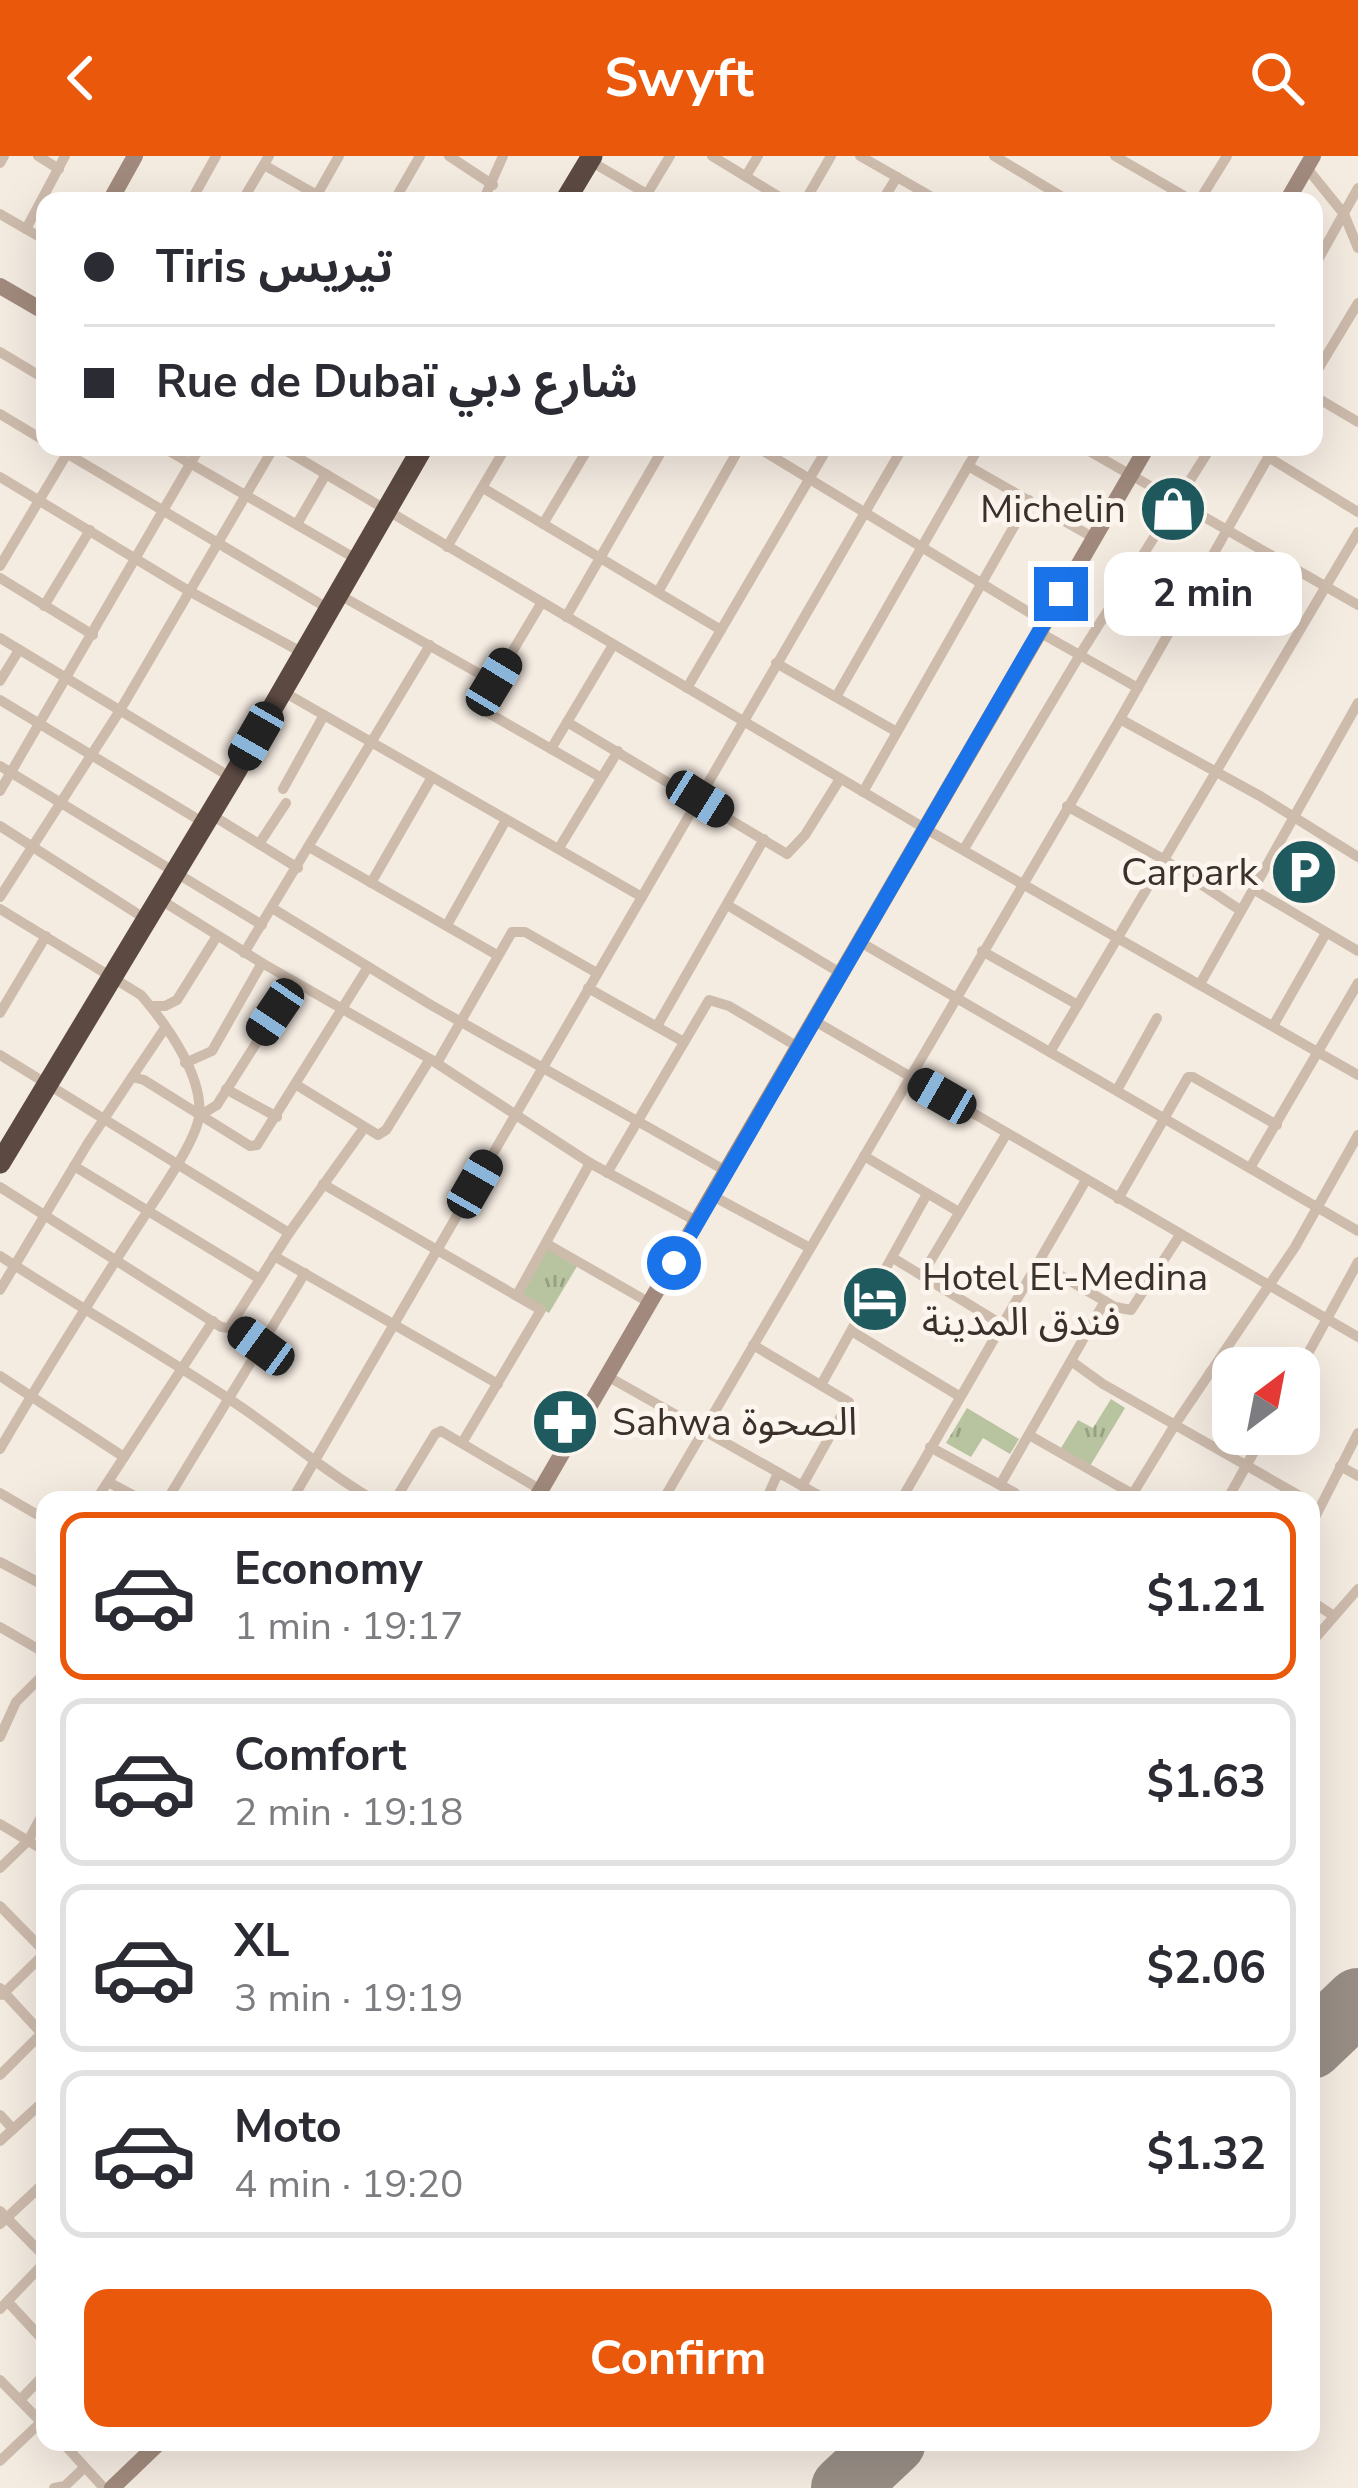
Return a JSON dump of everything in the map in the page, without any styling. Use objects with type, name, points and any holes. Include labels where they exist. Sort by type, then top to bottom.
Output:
[{"type":"highway","points":[[570,192],[588,158]]},
{"type":"highway","points":[[0,1163],[232,778],[417,456]]},
{"type":"street","points":[[38,156],[59,169]]},
{"type":"street","points":[[46,192],[65,156]]},
{"type":"street","points":[[115,192],[135,156]]},
{"type":"street","points":[[199,192],[216,156]]},
{"type":"street","points":[[318,192],[339,156]]},
{"type":"street","points":[[399,192],[420,156]]},
{"type":"street","points":[[448,156],[493,185]]},
{"type":"street","points":[[489,192],[503,156]]},
{"type":"street","points":[[648,192],[670,156]]},
{"type":"street","points":[[712,156],[771,192]]},
{"type":"street","points":[[746,176],[758,156]]},
{"type":"street","points":[[810,192],[831,156]]},
{"type":"street","points":[[860,156],[923,192]]},
{"type":"street","points":[[994,156],[1015,161],[1058,192]]},
{"type":"street","points":[[1115,156],[1180,192]]},
{"type":"street","points":[[1202,192],[1227,156]]},
{"type":"street","points":[[588,158],[644,192]]},
{"type":"street","points":[[247,192],[266,161],[307,192]]},
{"type":"street","points":[[1292,192],[1310,161],[1344,214],[1358,248]]},
{"type":"street","points":[[888,192],[897,177]]},
{"type":"street","points":[[1323,251],[1358,188]]},
{"type":"street","points":[[26,229],[36,211]]},
{"type":"street","points":[[0,214],[36,235]]},
{"type":"street","points":[[0,286],[36,307]]},
{"type":"street","points":[[1323,361],[1358,303]]},
{"type":"street","points":[[0,352],[36,374]]},
{"type":"street","points":[[1323,401],[1358,422]]},
{"type":"street","points":[[0,414],[36,436]]},
{"type":"street","points":[[0,566],[62,456]]},
{"type":"street","points":[[76,456],[218,542],[430,645],[494,682]]},
{"type":"street","points":[[178,456],[358,560]]},
{"type":"street","points":[[0,791],[5,769],[41,725],[194,456]]},
{"type":"street","points":[[0,897],[119,712],[272,456]]},
{"type":"street","points":[[293,456],[840,779],[1358,1075]]},
{"type":"street","points":[[447,547],[501,456]]},
{"type":"street","points":[[543,524],[584,456]]},
{"type":"street","points":[[566,617],[659,456]]},
{"type":"street","points":[[658,592],[735,456]]},
{"type":"street","points":[[772,456],[981,584],[1138,688]]},
{"type":"street","points":[[687,688],[823,456]]},
{"type":"street","points":[[297,1491],[898,456]]},
{"type":"street","points":[[836,698],[974,456]]},
{"type":"street","points":[[1098,456],[1358,605]]},
{"type":"street","points":[[540,1491],[1142,456]]},
{"type":"street","points":[[964,849],[1205,456]]},
{"type":"street","points":[[668,1491],[1269,456]]},
{"type":"street","points":[[1277,456],[1358,512]]},
{"type":"street","points":[[968,466],[1094,538]]},
{"type":"street","points":[[297,524],[326,474]]},
{"type":"street","points":[[0,477],[189,591],[305,654]]},
{"type":"street","points":[[483,488],[721,630]]},
{"type":"street","points":[[863,792],[1029,500]]},
{"type":"street","points":[[44,606],[90,530]]},
{"type":"street","points":[[1050,1052],[1358,532]]},
{"type":"street","points":[[0,578],[92,635]]},
{"type":"street","points":[[542,602],[494,682],[477,701],[482,711],[600,777]]},
{"type":"street","points":[[0,638],[232,778]]},
{"type":"street","points":[[244,952],[430,645]]},
{"type":"street","points":[[551,749],[613,645]]},
{"type":"street","points":[[0,681],[19,650]]},
{"type":"street","points":[[776,662],[897,732]]},
{"type":"street","points":[[282,691],[642,897]]},
{"type":"street","points":[[0,700],[89,757],[298,868]]},
{"type":"street","points":[[1200,985],[1358,703]]},
{"type":"street","points":[[283,788],[324,715]]},
{"type":"street","points":[[1120,718],[1358,857]]},
{"type":"street","points":[[567,722],[787,854],[840,779]]},
{"type":"street","points":[[559,848],[617,751]]},
{"type":"street","points":[[5,769],[262,925]]},
{"type":"street","points":[[371,883],[432,777]]},
{"type":"street","points":[[260,844],[286,803]]},
{"type":"street","points":[[1067,806],[1163,859],[1240,910]]},
{"type":"street","points":[[447,925],[506,820]]},
{"type":"street","points":[[0,826],[145,918]]},
{"type":"street","points":[[657,1026],[764,839]]},
{"type":"street","points":[[309,847],[497,955]]},
{"type":"street","points":[[1253,889],[1358,951]]},
{"type":"street","points":[[158,898],[433,1061],[590,1163],[698,1222]]},
{"type":"street","points":[[729,905],[842,974]]},
{"type":"street","points":[[272,908],[726,1171]]},
{"type":"street","points":[[0,909],[129,984],[150,1006],[185,1063],[198,1096],[199,1116],[177,1162],[0,1449]]},
{"type":"street","points":[[295,1084],[378,1135],[433,1061],[512,932],[525,932],[596,974]]},
{"type":"street","points":[[1273,1026],[1326,933]]},
{"type":"street","points":[[0,1013],[46,936]]},
{"type":"street","points":[[150,1006],[177,1000],[217,936]]},
{"type":"street","points":[[860,942],[1354,1229],[1358,1214]]},
{"type":"street","points":[[982,952],[1078,1005]]},
{"type":"street","points":[[185,1063],[212,1051],[262,963]]},
{"type":"street","points":[[132,1077],[144,1079],[250,1146],[257,1145],[368,967]]},
{"type":"street","points":[[199,1116],[214,1109],[295,982]]},
{"type":"street","points":[[1250,1168],[1358,982]]},
{"type":"street","points":[[588,988],[684,1042]]},
{"type":"street","points":[[607,1172],[705,1005],[716,1000],[798,1047]]},
{"type":"street","points":[[1117,1090],[1157,1018]]},
{"type":"street","points":[[813,1020],[1358,1337]]},
{"type":"street","points":[[0,1290],[165,1028]]},
{"type":"street","points":[[0,1055],[289,1233]]},
{"type":"street","points":[[1118,1199],[1183,1081],[1193,1077],[1277,1125]]},
{"type":"street","points":[[226,1089],[277,1117]]},
{"type":"street","points":[[0,1187],[225,1329],[233,1326],[289,1233],[364,1128]]},
{"type":"street","points":[[922,1275],[1006,1133]]},
{"type":"street","points":[[1139,1491],[1176,1423],[1353,1154],[1358,1135]]},
{"type":"street","points":[[864,1156],[959,1212]]},
{"type":"street","points":[[517,1295],[590,1163]]},
{"type":"street","points":[[74,1166],[260,1279]]},
{"type":"street","points":[[907,1491],[1086,1180]]},
{"type":"street","points":[[323,1184],[540,1308],[542,1314],[462,1443]]},
{"type":"street","points":[[821,1385],[927,1194]]},
{"type":"street","points":[[712,1196],[810,1248]]},
{"type":"street","points":[[1039,1263],[1120,1310],[1130,1310],[1180,1235]]},
{"type":"street","points":[[547,1244],[650,1303]]},
{"type":"street","points":[[0,1256],[229,1399],[359,1491]]},
{"type":"street","points":[[274,1256],[498,1384]]},
{"type":"street","points":[[893,1258],[1001,1324]]},
{"type":"street","points":[[1312,1347],[1358,1262]]},
{"type":"street","points":[[173,1491],[305,1274]]},
{"type":"street","points":[[1000,1485],[1105,1301]]},
{"type":"street","points":[[103,1491],[212,1321]]},
{"type":"street","points":[[233,1326],[261,1346]]},
{"type":"street","points":[[853,1332],[959,1396]]},
{"type":"street","points":[[753,1345],[846,1398],[849,1406],[802,1486]]},
{"type":"street","points":[[1071,1361],[1291,1491]]},
{"type":"street","points":[[0,1376],[124,1457]]},
{"type":"street","points":[[607,1376],[811,1491]]},
{"type":"street","points":[[400,1491],[435,1434],[442,1431],[532,1491]]},
{"type":"street","points":[[1320,1494],[1358,1433]]},
{"type":"street","points":[[1029,1435],[1123,1491]]},
{"type":"street","points":[[929,1447],[1011,1491]]},
{"type":"street","points":[[1232,1491],[1252,1455]]},
{"type":"street","points":[[1340,1466],[1358,1476]]},
{"type":"street","points":[[770,1491],[778,1473]]},
{"type":"street","points":[[110,1483],[125,1491]]},
{"type":"street","points":[[0,1493],[36,1514]]},
{"type":"street","points":[[0,1562],[36,1581]]},
{"type":"street","points":[[1320,1632],[1358,1588]]},
{"type":"street","points":[[1320,1607],[1334,1616]]},
{"type":"street","points":[[0,1627],[36,1648]]},
{"type":"street","points":[[0,1737],[16,1702],[36,1682]]},
{"type":"street","points":[[0,1693],[16,1702]]},
{"type":"street","points":[[0,1824],[36,1846]]},
{"type":"street","points":[[0,1868],[36,1826]]},
{"type":"street","points":[[0,1906],[36,1943]]},
{"type":"street","points":[[0,1930],[12,1918]]},
{"type":"street","points":[[36,1961],[1,1993],[36,2028]]},
{"type":"street","points":[[0,2075],[36,2042]]},
{"type":"street","points":[[0,2140],[36,2111]]},
{"type":"street","points":[[0,2114],[13,2129]]},
{"type":"street","points":[[36,2190],[2,2218],[36,2251]]},
{"type":"street","points":[[36,2270],[4,2305],[36,2334]]},
{"type":"street","points":[[0,2380],[36,2417]]},
{"type":"street","points":[[20,2400],[36,2383]]},
{"type":"street","points":[[0,2461],[36,2430]]},
{"type":"street","points":[[72,2451],[108,2488],[150,2451]]},
{"type":"street","points":[[55,2488],[65,2486],[85,2468]]},
{"type":"green space","points":[[545,1246],[579,1263],[549,1313],[519,1296]]},
{"type":"green space","points":[[1111,1399],[1125,1408],[1090,1466],[1061,1448],[1078,1420],[1093,1428]]},
{"type":"green space","points":[[967,1408],[1019,1439],[1010,1454],[983,1438],[971,1457],[946,1443]]},
{"type":"runway","points":[[1320,2037],[1358,2001]]},
{"type":"runway","points":[[844,2488],[883,2451]]},
{"type":"place","name":"Michelin","points":[[1173,509]]},
{"type":"place","name":"Carpark","points":[[1304,872]]},
{"type":"place","name":"Hotel El-Medina فندق المدينة","points":[[875,1299]]},
{"type":"place","name":"Sahwa الصحوة","points":[[565,1422]]},
{"type":"route","points":[[674,1263],[1061,594]]}]
